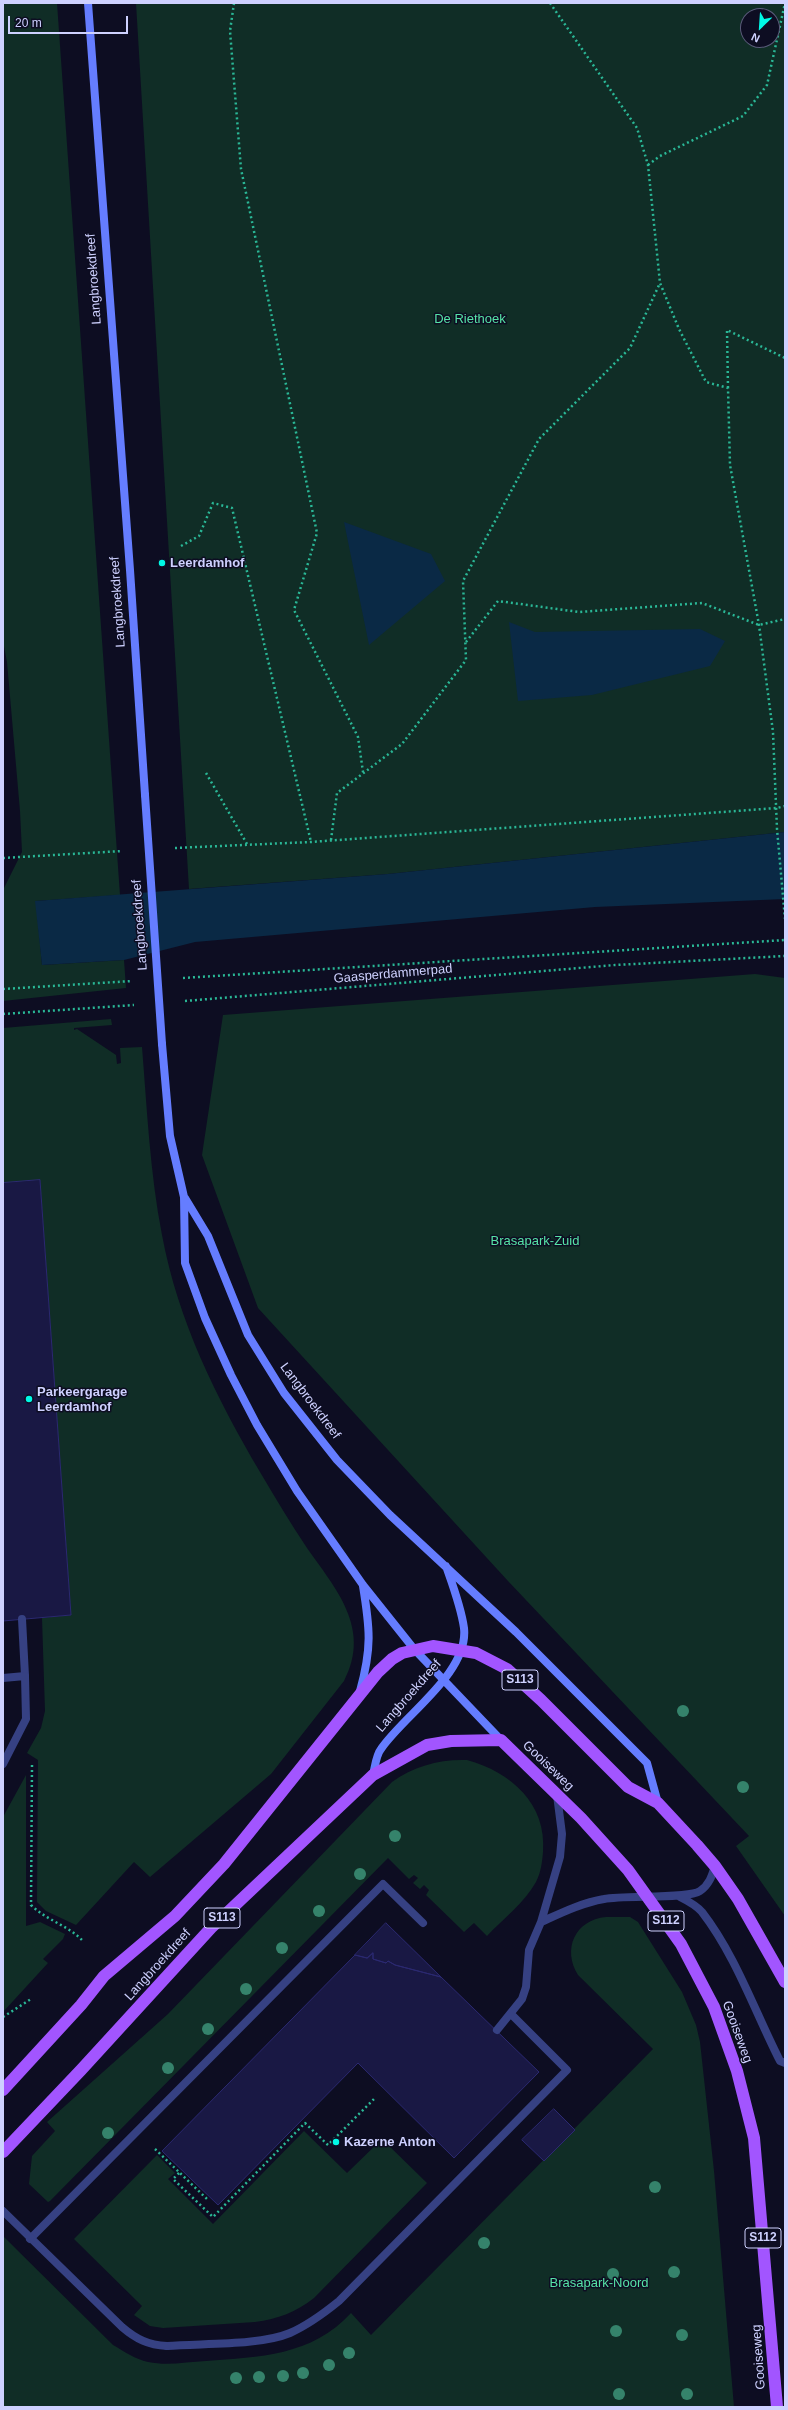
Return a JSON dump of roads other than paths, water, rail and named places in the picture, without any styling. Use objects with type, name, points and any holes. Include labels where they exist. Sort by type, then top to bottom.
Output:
[{"type":"main road","name":"Langbroekdreef","points":[[3,2090],[81,2005],[104,1976],[175,1916],[224,1864],[278,1799],[360,1693],[369,1651],[370,1632],[362,1585],[297,1491],[257,1425],[205,1318],[185,1264],[184,1197],[170,1136],[162,1044],[130,570],[88,3]]},
{"type":"main road","name":"Langbroekdreef","points":[[3,2152],[212,1928],[373,1775],[380,1749],[454,1666],[460,1650],[464,1629],[454,1588],[444,1564],[390,1515],[337,1460],[284,1393],[248,1335],[208,1236],[184,1197]]},
{"type":"main road","name":"S112","points":[[444,1564],[516,1632],[647,1763],[658,1803],[715,1866],[760,1936],[785,1982]]},
{"type":"main road","name":"S112","points":[[362,1585],[414,1649],[444,1678],[501,1740]]},
{"type":"main road","name":"S113","points":[[360,1693],[392,1659],[414,1649],[433,1646],[476,1653],[507,1669],[541,1700],[628,1786],[658,1803]]},
{"type":"main road","name":"S113","points":[[373,1775],[426,1745],[451,1740],[501,1740]]},
{"type":"main road","name":"Gooiseweg","points":[[501,1740],[606,1844],[648,1896],[670,1927],[704,1984],[739,2078],[754,2138],[777,2407]]},
{"type":"street","points":[[3,1764],[26,1719],[22,1619]]},
{"type":"street","points":[[3,1678],[25,1676]]},
{"type":"street","points":[[497,2030],[522,1999],[526,1987],[529,1950],[541,1922],[560,1857],[562,1834],[557,1795]]},
{"type":"street","points":[[541,1922],[576,1906],[604,1899],[676,1895],[690,1896],[700,1891],[709,1883],[715,1866]]},
{"type":"street","points":[[30,2239],[383,1884],[423,1923]]},
{"type":"street","points":[[676,1895],[692,1903],[701,1912],[733,1962],[780,2061],[785,2063]]},
{"type":"street","points":[[3,2211],[30,2239],[134,2338],[156,2346],[167,2346],[250,2340],[288,2334],[319,2318],[338,2301],[567,2070],[511,2014]]},
{"type":"water","points":[[344,522],[431,554],[445,581],[369,645]]},
{"type":"water","points":[[509,622],[535,632],[700,629],[725,641],[710,666],[592,695],[518,701]]},
{"type":"water","points":[[785,832],[785,899],[595,907],[195,942],[124,960],[42,965],[35,901],[388,874]]},
{"type":"place","name":"Leerdamhof","points":[[162,563]]},
{"type":"place","name":"Parkeergarage Leerdamhof","points":[[29,1399]]},
{"type":"place","name":"Kazerne Anton","points":[[336,2142]]},
{"type":"park label","name":"De Riethoek","points":[[470,319]]},
{"type":"park label","name":"Brasapark-Zuid","points":[[535,1241]]},
{"type":"park label","name":"Brasapark-Noord","points":[[599,2283]]}]
